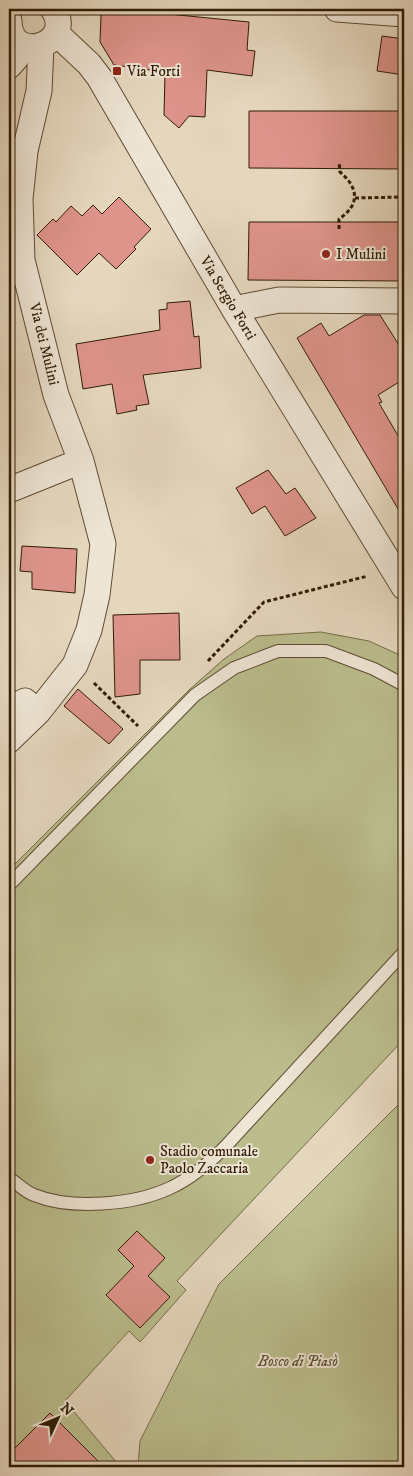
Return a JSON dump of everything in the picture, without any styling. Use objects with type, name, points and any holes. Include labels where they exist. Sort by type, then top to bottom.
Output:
[{"type":"street","points":[[9,21],[13,9]]},
{"type":"street","points":[[337,9],[404,14]]},
{"type":"street","name":"Via Sergio Forti","points":[[9,21],[12,35],[51,27],[89,64],[99,77],[234,309],[399,578]]},
{"type":"street","points":[[9,66],[51,27]]},
{"type":"street","name":"Via dei Mulini","points":[[9,740],[38,712],[75,665],[89,630],[93,613],[103,544],[81,461],[56,395],[22,260],[20,199],[25,151],[51,27]]},
{"type":"street","points":[[234,309],[279,300],[404,301]]},
{"type":"street","points":[[9,490],[81,461]]},
{"type":"street","points":[[9,710],[25,701],[38,712]]},
{"type":"lane","points":[[9,884],[195,695],[234,668],[278,651],[326,651],[374,669],[404,685]]},
{"type":"lane","points":[[9,1178],[34,1195],[72,1204],[132,1200],[170,1188],[210,1161],[225,1147],[404,952]]},
{"type":"path","points":[[339,162],[340,172],[347,178],[355,198],[353,207],[339,219],[339,228]]},
{"type":"path","points":[[355,198],[404,197]]},
{"type":"path","points":[[203,666],[264,602],[399,578]]},
{"type":"path","points":[[75,665],[142,730]]},
{"type":"green space","name":"Stadio comunale Paolo Zaccaria","points":[[321,632],[369,641],[404,657],[404,1039],[177,1281],[186,1290],[140,1342],[129,1331],[65,1401],[117,1463],[112,1467],[9,1467],[9,870],[189,690],[224,659],[257,636]]},
{"type":"green space","name":"Bosco di Piasò","points":[[404,1099],[404,1467],[138,1467],[140,1441],[219,1284]]},
{"type":"building","points":[[118,9],[249,22],[247,50],[255,51],[252,76],[207,70],[205,117],[189,116],[179,128],[164,115],[165,72],[114,65],[100,42],[101,15]]},
{"type":"building","points":[[382,36],[404,39],[404,75],[377,71]]},
{"type":"building","points":[[249,111],[404,111],[404,169],[249,168]]},
{"type":"building","points":[[119,197],[151,229],[134,247],[136,249],[116,269],[99,253],[77,275],[37,235],[53,219],[56,222],[71,206],[82,216],[93,205],[102,214]]},
{"type":"building","name":"I Mulini","points":[[249,222],[404,222],[404,281],[248,280]]},
{"type":"building","points":[[190,301],[194,337],[199,336],[201,368],[143,375],[149,404],[136,406],[137,410],[117,414],[112,384],[83,389],[76,344],[160,330],[159,310],[167,309],[167,303]]},
{"type":"building","points":[[364,315],[380,315],[404,353],[404,379],[378,395],[382,402],[379,403],[404,446],[404,519],[297,338],[321,323],[329,336]]},
{"type":"building","points":[[268,470],[286,494],[295,488],[316,518],[285,536],[265,506],[252,514],[236,488]]},
{"type":"building","points":[[22,546],[77,549],[75,593],[32,589],[32,572],[20,571]]},
{"type":"building","points":[[179,613],[180,660],[140,660],[140,694],[115,697],[113,615]]},
{"type":"building","points":[[78,689],[123,729],[109,744],[64,706]]},
{"type":"building","points":[[137,1231],[165,1258],[148,1276],[170,1297],[140,1328],[106,1295],[134,1266],[118,1250]]},
{"type":"building","points":[[50,1413],[104,1467],[9,1467],[9,1454]]},
{"type":"place","name":"Via Forti","points":[[117,71]]},
{"type":"place","name":"I Mulini","points":[[326,254]]},
{"type":"place","name":"Stadio comunale Paolo Zaccaria","points":[[150,1160]]}]
